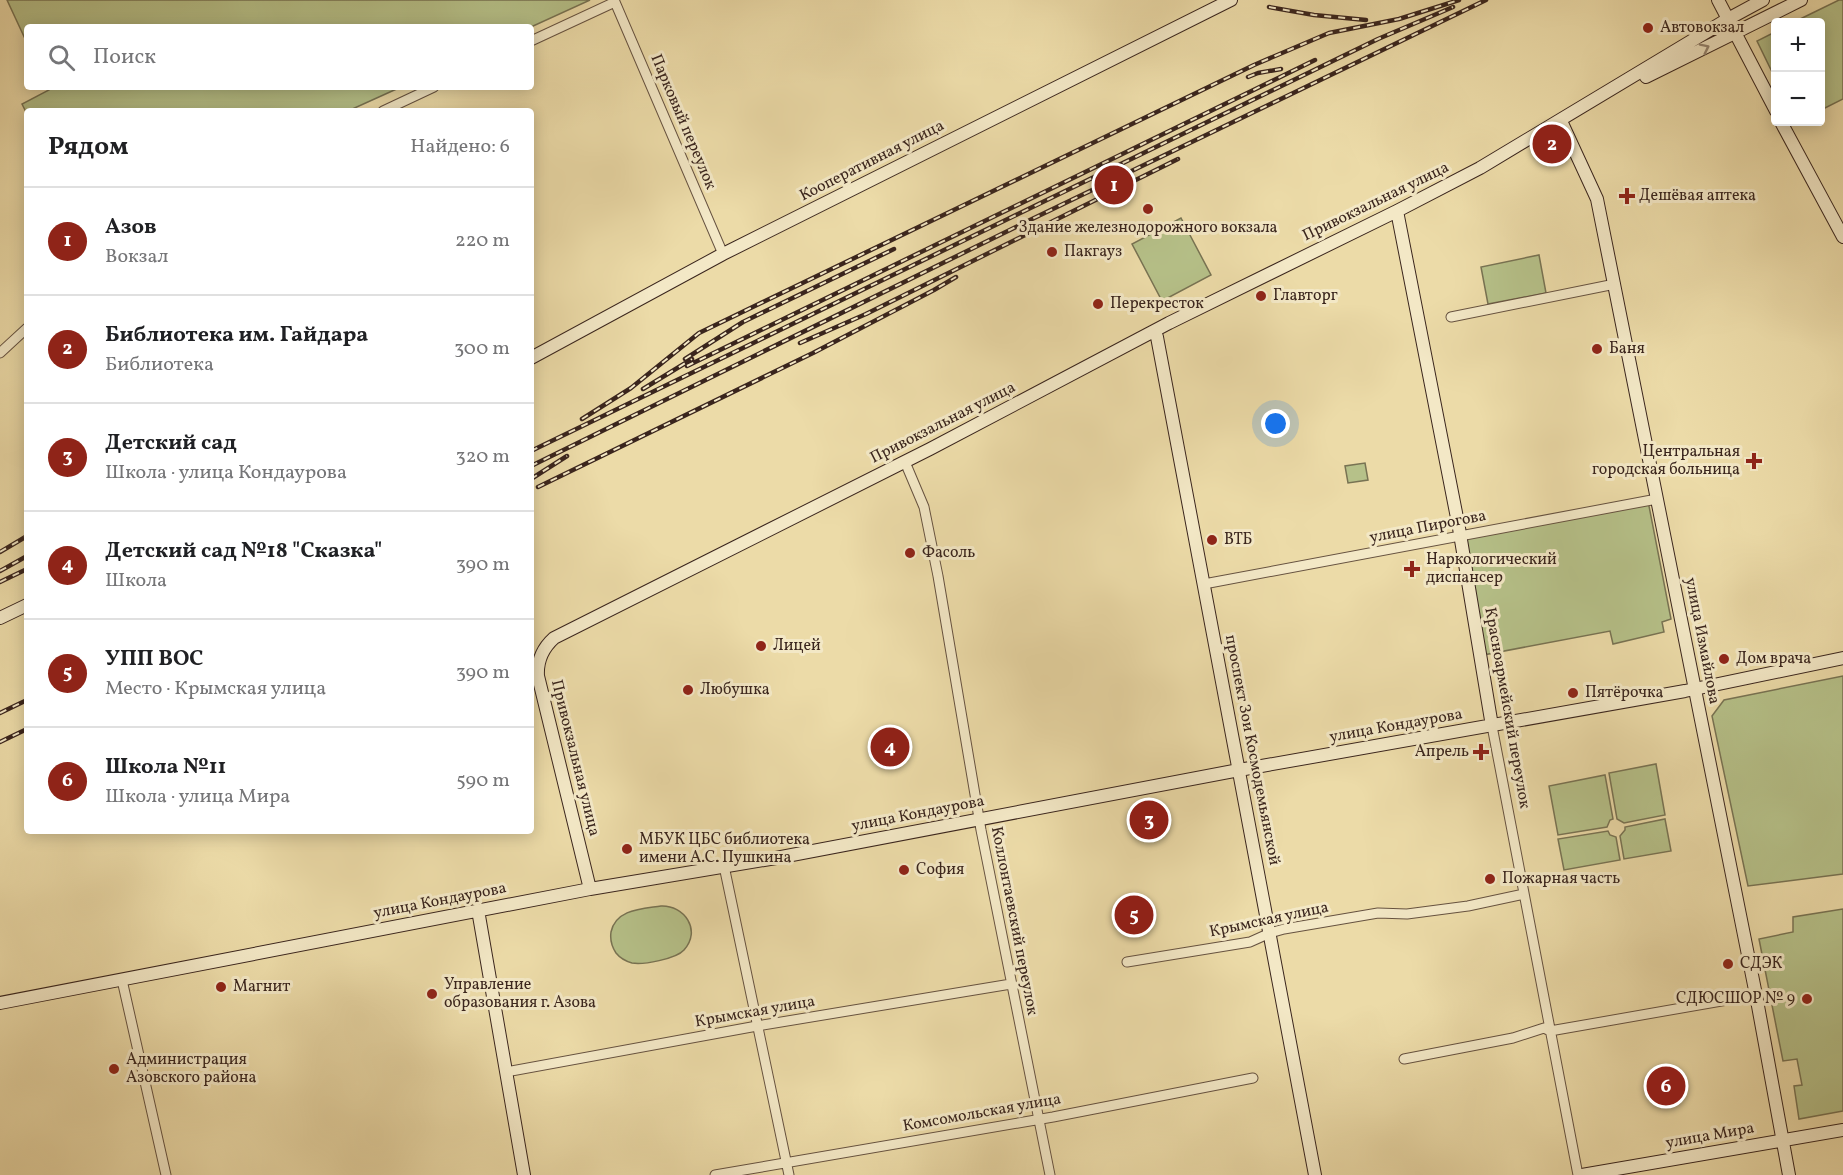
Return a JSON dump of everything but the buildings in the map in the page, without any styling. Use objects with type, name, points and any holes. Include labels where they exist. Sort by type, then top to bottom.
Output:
[{"type":"street","name":"Кооперативная улица","points":[[534,356],[723,254],[1231,0]]},
{"type":"street","points":[[1718,0],[1771,102]]},
{"type":"street","name":"Привокзальная улица","points":[[590,889],[538,676],[542,653],[554,638],[905,462],[1154,331],[1480,168],[1763,0]]},
{"type":"street","name":"Привокзальная улица","points":[[1577,111],[1801,0]]},
{"type":"street","name":"Парковый переулок","points":[[534,40],[615,2],[723,254]]},
{"type":"street","points":[[389,108],[428,90]]},
{"type":"street","name":"улица Измайлова","points":[[1561,121],[1597,199],[1790,1175]]},
{"type":"street","points":[[1783,126],[1843,237]]},
{"type":"street","name":"Красноармейский переулок","points":[[1397,211],[1461,536],[1492,726],[1580,1175]]},
{"type":"street","points":[[1451,317],[1615,284]]},
{"type":"street","points":[[0,353],[24,331]]},
{"type":"street","name":"проспект Зои Космодемьянской","points":[[1154,331],[1157,337],[1316,1175]]},
{"type":"street","name":"Коллонтаевский переулок","points":[[905,462],[924,507],[1011,984],[1050,1175]]},
{"type":"street","name":"улица Пирогова","points":[[1204,584],[1657,499]]},
{"type":"street","points":[[0,618],[24,606]]},
{"type":"street","name":"улица Кондаурова","points":[[0,1003],[590,889],[776,858],[1239,770],[1694,689],[1843,658]]},
{"type":"street","points":[[724,866],[789,1175]]},
{"type":"street","name":"Крымская улица","points":[[1126,962],[1250,942],[1284,929],[1367,915],[1407,914],[1468,906],[1524,894]]},
{"type":"street","points":[[478,910],[524,1175]]},
{"type":"street","points":[[122,980],[166,1175]]},
{"type":"street","name":"Крымская улица","points":[[506,1072],[757,1026],[1011,984]]},
{"type":"street","points":[[1404,1059],[1513,1038],[1544,1028],[1550,1031],[1756,995]]},
{"type":"street","name":"Комсомольская улица","points":[[715,1175],[1038,1119],[1253,1078]]},
{"type":"street","name":"улица Мира","points":[[1580,1175],[1843,1130]]},
{"type":"green space","points":[[7,0],[590,0],[534,26],[24,24],[24,37]]},
{"type":"green space","points":[[1843,0],[1843,99],[1825,108],[1825,18],[1802,18]]},
{"type":"green space","points":[[1771,34],[1771,70],[1757,41]]},
{"type":"green space","points":[[49,90],[394,90],[355,108],[24,108],[22,104]]},
{"type":"green space","points":[[1181,218],[1211,275],[1162,301],[1132,244]]},
{"type":"green space","points":[[1539,255],[1546,293],[1488,304],[1481,267]]},
{"type":"green space","points":[[1365,463],[1368,480],[1348,483],[1345,466]]},
{"type":"green space","points":[[1648,501],[1671,619],[1662,622],[1664,632],[1613,644],[1610,631],[1483,655],[1461,536]]},
{"type":"green space","points":[[1843,676],[1843,874],[1748,886],[1712,716],[1724,700]]},
{"type":"green space","points":[[1656,764],[1665,815],[1624,823],[1617,819],[1609,773]]},
{"type":"green space","points":[[1605,775],[1613,819],[1607,827],[1558,835],[1549,786]]},
{"type":"green space","points":[[1665,819],[1671,851],[1624,859],[1620,836],[1625,827]]},
{"type":"green space","points":[[1608,831],[1610,835],[1616,837],[1620,860],[1564,870],[1558,839]]},
{"type":"green space","points":[[661,906],[677,910],[688,920],[691,935],[684,950],[667,959],[644,963],[632,963],[621,958],[613,948],[611,932],[614,924],[624,914],[638,909]]},
{"type":"green space","name":"СДЮСШОР № 9","points":[[1843,909],[1843,1111],[1799,1119],[1794,1086],[1802,1085],[1797,1059],[1783,1061],[1759,939],[1793,932],[1793,917]]},
{"type":"railway","points":[[582,419],[631,388],[699,333],[1254,65],[1329,33],[1399,19],[1459,0]]},
{"type":"railway","points":[[534,465],[1030,220],[1486,0]]},
{"type":"railway","points":[[1269,7],[1314,15],[1366,20]]},
{"type":"railway","points":[[534,450],[1378,39],[1453,7]]},
{"type":"railway","points":[[687,366],[1315,60]]},
{"type":"railway","points":[[1248,77],[1281,69]]},
{"type":"railway","points":[[800,343],[866,314],[1178,159]]},
{"type":"railway","points":[[685,359],[743,322],[894,249]]},
{"type":"railway","points":[[538,487],[813,353],[956,277]]},
{"type":"railway","points":[[643,389],[692,359]]},
{"type":"railway","points":[[534,477],[567,456]]},
{"type":"railway","points":[[0,552],[24,538]]},
{"type":"railway","points":[[0,571],[24,558]]},
{"type":"railway","points":[[0,582],[24,570]]},
{"type":"railway","points":[[0,713],[24,701]]},
{"type":"railway","points":[[0,742],[24,730]]},
{"type":"place","name":"Автовокзал","points":[[1648,28]]},
{"type":"place","name":"Библиотека им. Гайдара","points":[[1552,144]]},
{"type":"place","name":"Азов","points":[[1114,185]]},
{"type":"place","name":"Дешёвая аптека","points":[[1627,196]]},
{"type":"place","name":"Здание железнодорожного вокзала","points":[[1148,209]]},
{"type":"place","name":"Пакгауз","points":[[1052,252]]},
{"type":"place","name":"Главторг","points":[[1261,296]]},
{"type":"place","name":"Перекресток","points":[[1098,304]]},
{"type":"place","name":"Баня","points":[[1597,349]]},
{"type":"place","name":"Центральная городская больница","points":[[1754,461]]},
{"type":"place","name":"ВТБ","points":[[1212,540]]},
{"type":"place","name":"Фасоль","points":[[910,553]]},
{"type":"place","name":"Наркологический диспансер","points":[[1412,569]]},
{"type":"place","name":"Лицей","points":[[761,646]]},
{"type":"place","name":"Дом врача","points":[[1724,659]]},
{"type":"place","name":"Любушка","points":[[688,690]]},
{"type":"place","name":"Пятёрочка","points":[[1573,693]]},
{"type":"place","name":"Детский сад №18 \"Сказка\"","points":[[890,747]]},
{"type":"place","name":"Апрель","points":[[1481,752]]},
{"type":"place","name":"Детский сад","points":[[1149,820]]},
{"type":"place","name":"МБУК ЦБС библиотека имени А.С. Пушкина","points":[[627,849]]},
{"type":"place","name":"София","points":[[904,870]]},
{"type":"place","name":"Пожарная часть","points":[[1490,879]]},
{"type":"place","name":"УПП ВОС","points":[[1134,915]]},
{"type":"place","name":"СДЭК","points":[[1728,964]]},
{"type":"place","name":"Магнит","points":[[221,987]]},
{"type":"place","name":"Управление образования г. Азова","points":[[432,994]]},
{"type":"place","name":"СДЮСШОР № 9","points":[[1807,999]]},
{"type":"place","name":"Администрация Азовского района","points":[[114,1069]]},
{"type":"place","name":"Школа №11","points":[[1666,1086]]}]
